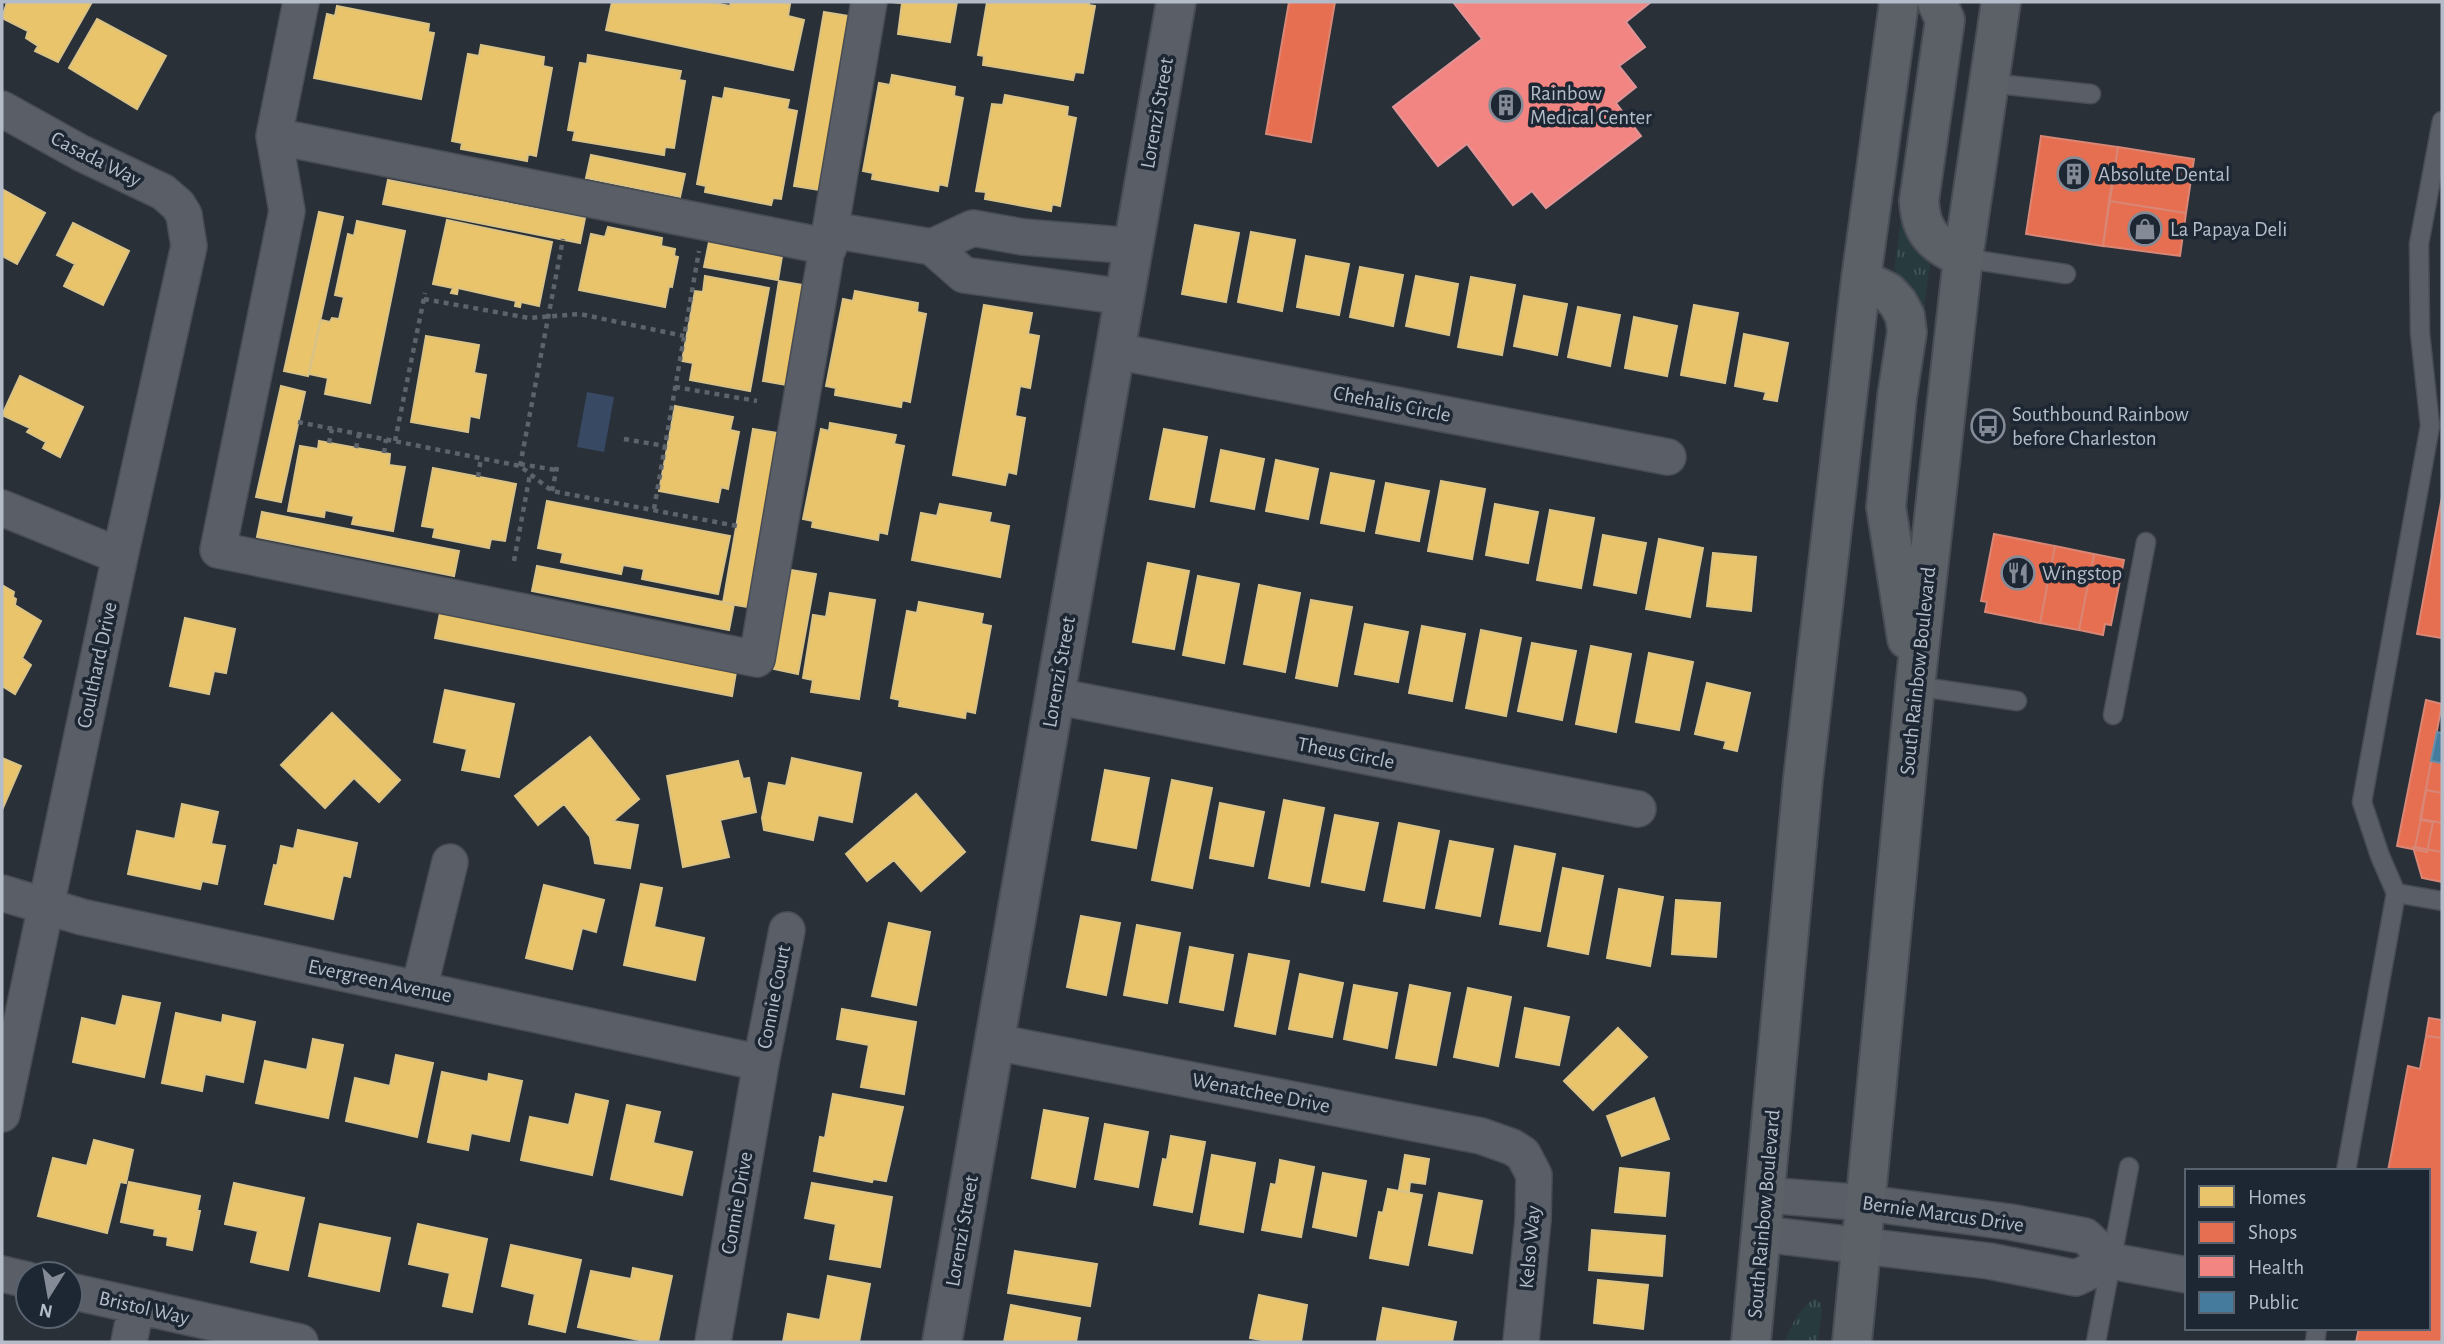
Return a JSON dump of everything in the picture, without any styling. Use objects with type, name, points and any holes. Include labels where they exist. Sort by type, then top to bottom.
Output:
[{"type":"main road","name":"South Rainbow Boulevard","points":[[1751,1342],[1803,779],[1861,279],[1899,2]]},
{"type":"main road","points":[[1937,2],[1945,20],[1919,201],[1920,217],[1926,231],[1936,243],[1964,258]]},
{"type":"main road","name":"South Rainbow Boulevard","points":[[1852,1342],[1915,686],[1964,258],[2001,2]]},
{"type":"main road","points":[[1861,279],[1888,292],[1905,316],[1907,332],[1897,397],[1886,507],[1915,686]]},
{"type":"street","points":[[297,3],[274,136],[287,211],[218,550],[758,659],[869,2]]},
{"type":"street","name":"Lorenzi Street","points":[[942,1342],[1176,2]]},
{"type":"street","name":"Casada Way","points":[[2,109],[81,153],[163,192],[178,205],[184,215]]},
{"type":"street","points":[[274,136],[830,239],[932,247],[972,228],[1023,237],[1134,246]]},
{"type":"street","name":"Coulthard Drive","points":[[2,1114],[120,556],[187,257],[189,236],[184,215]]},
{"type":"street","points":[[932,247],[964,275],[1125,297]]},
{"type":"street","name":"Chehalis Circle","points":[[1115,351],[1668,457]]},
{"type":"street","points":[[2,509],[120,556]]},
{"type":"street","name":"Theus Circle","points":[[1055,696],[1638,809]]},
{"type":"street","points":[[419,989],[450,862]]},
{"type":"street","name":"Evergreen Avenue","points":[[2,893],[82,917],[761,1063]]},
{"type":"street","name":"Connie Court","points":[[761,1063],[787,930]]},
{"type":"street","name":"Wenatchee Drive","points":[[995,1042],[1481,1136],[1512,1147],[1523,1154]]},
{"type":"street","name":"Connie Drive","points":[[713,1342],[761,1063]]},
{"type":"street","name":"Kelso Way","points":[[1521,1342],[1534,1199],[1534,1175],[1523,1154]]},
{"type":"street","name":"Bernie Marcus Drive","points":[[1762,1234],[1989,1261],[2076,1278],[2111,1261],[2085,1236],[2010,1222],[1866,1203],[1765,1195]]},
{"type":"street","points":[[2111,1261],[2185,1275]]},
{"type":"street","name":"Bristol Way","points":[[84,1294],[300,1342]]},
{"type":"street","points":[[129,1342],[136,1307]]},
{"type":"lane","points":[[1989,83],[2091,94]]},
{"type":"lane","points":[[2346,1169],[2396,893],[2362,802],[2430,426],[2420,333],[2419,244],[2442,121]]},
{"type":"lane","points":[[1964,258],[2066,274]]},
{"type":"lane","points":[[2113,715],[2146,542]]},
{"type":"lane","points":[[1915,686],[2017,701]]},
{"type":"lane","points":[[2396,893],[2442,901]]},
{"type":"lane","points":[[2096,1342],[2129,1167]]},
{"type":"path","points":[[520,465],[563,239]]},
{"type":"path","points":[[654,509],[696,267]]},
{"type":"path","points":[[395,441],[424,296],[529,318],[580,314],[684,336]]},
{"type":"path","points":[[675,387],[757,401]]},
{"type":"path","points":[[298,422],[481,458],[556,469],[552,491]]},
{"type":"path","points":[[329,443],[332,429]]},
{"type":"path","points":[[356,448],[359,434]]},
{"type":"path","points":[[384,453],[386,439]]},
{"type":"path","points":[[624,439],[665,446]]},
{"type":"path","points":[[478,477],[481,458]]},
{"type":"path","points":[[520,465],[552,491],[737,526]]},
{"type":"path","points":[[514,561],[530,474]]},
{"type":"green space","points":[[1912,145],[1931,258],[1911,400],[1909,289],[1894,269]]},
{"type":"green space","points":[[1814,1299],[1819,1301],[1822,1308],[1818,1342],[1785,1342],[1796,1318]]},
{"type":"water","points":[[587,392],[614,397],[604,452],[577,447]]},
{"type":"building: Homes","points":[[7,2],[92,2],[58,62],[35,51],[38,46],[26,38],[28,31],[2,18]]},
{"type":"building: Homes","points":[[612,2],[709,2],[730,6],[731,2],[790,4],[788,16],[804,20],[793,70],[606,30]]},
{"type":"building: Homes","points":[[891,2],[957,2],[950,42],[898,34],[902,3]]},
{"type":"building: Homes","points":[[987,2],[1089,2],[1089,5],[1095,6],[1083,73],[1075,72],[1073,80],[983,65],[984,56],[978,55]]},
{"type":"building: Homes","points":[[337,6],[429,24],[428,32],[434,33],[421,99],[314,78],[327,14],[335,16]]},
{"type":"building: Homes","points":[[824,12],[849,16],[820,190],[794,186]]},
{"type":"building: Homes","points":[[97,19],[166,56],[137,109],[69,68]]},
{"type":"building: Homes","points":[[481,45],[544,57],[543,66],[552,68],[536,156],[528,154],[527,161],[461,149],[462,143],[452,141],[468,54],[479,56]]},
{"type":"building: Homes","points":[[588,55],[681,71],[679,80],[685,81],[674,148],[665,147],[664,155],[573,140],[575,131],[568,130],[580,63],[587,64]]},
{"type":"building: Homes","points":[[892,75],[955,87],[954,96],[963,98],[947,186],[939,184],[938,191],[872,179],[873,173],[863,171],[879,83],[890,85]]},
{"type":"building: Homes","points":[[725,88],[789,100],[787,109],[797,111],[781,199],[773,198],[771,205],[705,192],[706,186],[697,184],[713,97],[723,99]]},
{"type":"building: Homes","points":[[1005,95],[1068,107],[1067,116],[1076,118],[1060,206],[1052,204],[1051,211],[985,199],[986,192],[976,191],[992,104],[1003,105]]},
{"type":"building: Homes","points":[[591,155],[685,174],[680,197],[586,178]]},
{"type":"building: Homes","points":[[388,180],[585,218],[580,243],[383,204]]},
{"type":"building: Homes","points":[[2,189],[45,213],[17,264],[2,256]]},
{"type":"building: Homes","points":[[319,212],[343,217],[308,376],[284,371]]},
{"type":"building: Homes","points":[[447,220],[552,242],[539,306],[521,302],[520,307],[515,306],[516,301],[458,288],[457,294],[451,293],[453,288],[433,284]]},
{"type":"building: Homes","points":[[357,221],[405,231],[370,403],[325,394],[328,378],[309,374],[321,320],[330,322],[332,318],[339,319],[344,297],[335,295],[348,234],[354,236]]},
{"type":"building: Homes","points":[[73,223],[129,251],[103,305],[64,286],[75,264],[57,255]]},
{"type":"building: Homes","points":[[1195,225],[1239,233],[1226,302],[1182,294]]},
{"type":"building: Homes","points":[[608,227],[662,238],[661,246],[675,249],[674,256],[678,257],[665,307],[579,290],[591,234],[605,237]]},
{"type":"building: Homes","points":[[1251,232],[1295,240],[1282,311],[1238,302]]},
{"type":"building: Homes","points":[[709,242],[782,256],[778,280],[704,267]]},
{"type":"building: Homes","points":[[1306,256],[1349,264],[1339,315],[1297,307]]},
{"type":"building: Homes","points":[[1360,267],[1403,275],[1393,326],[1350,317]]},
{"type":"building: Homes","points":[[705,276],[769,288],[750,391],[690,380],[693,363],[682,361],[695,291],[703,292]]},
{"type":"building: Homes","points":[[1416,276],[1458,284],[1449,335],[1406,326]]},
{"type":"building: Homes","points":[[1471,277],[1515,285],[1502,355],[1458,347]]},
{"type":"building: Homes","points":[[779,281],[803,285],[787,385],[763,381]]},
{"type":"building: Homes","points":[[855,291],[918,303],[917,312],[926,314],[910,402],[902,400],[901,407],[835,395],[836,388],[826,386],[843,299],[853,301]]},
{"type":"building: Homes","points":[[1524,296],[1567,304],[1557,355],[1514,346]]},
{"type":"building: Homes","points":[[984,305],[1032,313],[1028,334],[1039,336],[1030,388],[1020,386],[1015,416],[1025,418],[1016,474],[1008,472],[1005,485],[953,475]]},
{"type":"building: Homes","points":[[1694,305],[1738,313],[1725,383],[1681,375]]},
{"type":"building: Homes","points":[[1578,307],[1620,315],[1610,366],[1568,357]]},
{"type":"building: Homes","points":[[1634,317],[1677,326],[1667,376],[1625,368]]},
{"type":"building: Homes","points":[[1744,334],[1788,343],[1777,401],[1764,399],[1766,392],[1735,386]]},
{"type":"building: Homes","points":[[426,336],[479,345],[474,373],[486,375],[479,418],[470,416],[468,432],[411,422]]},
{"type":"building: Homes","points":[[20,376],[83,407],[60,457],[43,448],[46,442],[27,432],[30,428],[2,415]]},
{"type":"building: Homes","points":[[281,386],[305,392],[281,502],[256,497]]},
{"type":"building: Homes","points":[[675,406],[733,417],[730,430],[739,432],[728,489],[721,487],[718,502],[659,491]]},
{"type":"building: Homes","points":[[830,423],[896,435],[894,444],[904,446],[887,534],[879,532],[878,540],[812,527],[813,521],[803,519],[821,429],[829,431]]},
{"type":"building: Homes","points":[[753,429],[778,433],[748,607],[723,603]]},
{"type":"building: Homes","points":[[1164,429],[1207,437],[1194,507],[1150,499]]},
{"type":"building: Homes","points":[[319,441],[390,454],[389,465],[405,467],[393,531],[352,524],[354,516],[325,510],[324,517],[288,511],[300,446],[318,449]]},
{"type":"building: Homes","points":[[1221,450],[1264,459],[1254,509],[1211,501]]},
{"type":"building: Homes","points":[[1276,460],[1318,469],[1308,519],[1266,511]]},
{"type":"building: Homes","points":[[433,468],[516,484],[505,541],[491,539],[489,548],[433,537],[435,528],[422,526]]},
{"type":"building: Homes","points":[[1331,473],[1374,481],[1364,531],[1321,523]]},
{"type":"building: Homes","points":[[1441,481],[1485,489],[1472,559],[1428,551]]},
{"type":"building: Homes","points":[[1386,483],[1429,491],[1419,541],[1376,533]]},
{"type":"building: Homes","points":[[547,501],[730,536],[718,594],[642,579],[644,569],[623,565],[621,574],[561,562],[563,553],[538,548]]},
{"type":"building: Homes","points":[[940,504],[991,513],[989,522],[1009,526],[1000,577],[912,560],[921,513],[937,516]]},
{"type":"building: Homes","points":[[1495,504],[1538,512],[1528,563],[1486,555]]},
{"type":"building: Homes","points":[[1550,510],[1594,518],[1581,588],[1537,580]]},
{"type":"building: Homes","points":[[262,512],[459,551],[454,576],[257,537]]},
{"type":"building: Homes","points":[[1603,535],[1646,543],[1636,593],[1594,585]]},
{"type":"building: Homes","points":[[1659,539],[1703,548],[1690,617],[1646,609]]},
{"type":"building: Homes","points":[[1713,553],[1756,557],[1751,611],[1707,606]]},
{"type":"building: Homes","points":[[1148,563],[1189,571],[1174,649],[1133,642]]},
{"type":"building: Homes","points":[[537,566],[734,604],[729,630],[532,591]]},
{"type":"building: Homes","points":[[791,570],[816,574],[798,674],[774,669]]},
{"type":"building: Homes","points":[[1198,576],[1239,584],[1224,663],[1183,655]]},
{"type":"building: Homes","points":[[2,585],[14,592],[15,605],[41,621],[22,658],[31,665],[15,694],[2,686]]},
{"type":"building: Homes","points":[[1259,585],[1300,593],[1285,672],[1244,664]]},
{"type":"building: Homes","points":[[830,593],[875,600],[859,699],[811,692],[813,680],[803,678],[813,615],[826,617]]},
{"type":"building: Homes","points":[[1311,600],[1352,607],[1337,686],[1296,678]]},
{"type":"building: Homes","points":[[919,602],[983,614],[981,624],[991,626],[975,713],[966,711],[965,718],[899,706],[900,700],[891,698],[907,611],[917,613]]},
{"type":"building: Homes","points":[[440,613],[736,672],[732,696],[435,638]]},
{"type":"building: Homes","points":[[185,618],[235,629],[226,673],[214,671],[209,694],[170,686]]},
{"type":"building: Homes","points":[[1365,624],[1408,632],[1398,682],[1355,674]]},
{"type":"building: Homes","points":[[1422,626],[1465,634],[1452,701],[1409,693]]},
{"type":"building: Homes","points":[[1481,630],[1521,638],[1506,716],[1466,708]]},
{"type":"building: Homes","points":[[1532,643],[1576,651],[1562,720],[1518,711]]},
{"type":"building: Homes","points":[[1591,646],[1631,654],[1616,732],[1576,724]]},
{"type":"building: Homes","points":[[1649,653],[1693,662],[1679,730],[1636,722]]},
{"type":"building: Homes","points":[[1707,683],[1750,693],[1737,751],[1724,748],[1726,741],[1695,734]]},
{"type":"building: Homes","points":[[445,690],[514,704],[499,777],[462,770],[467,749],[434,742]]},
{"type":"building: Homes","points":[[332,713],[400,780],[379,802],[354,778],[325,808],[281,765]]},
{"type":"building: Homes","points":[[590,737],[639,799],[613,821],[638,825],[630,868],[595,863],[590,837],[564,804],[538,825],[515,796]]},
{"type":"building: Homes","points":[[2,758],[21,766],[2,810]]},
{"type":"building: Homes","points":[[792,758],[861,773],[852,822],[818,815],[813,840],[764,830],[762,818],[769,783],[786,786]]},
{"type":"building: Homes","points":[[738,761],[743,779],[749,778],[756,812],[720,820],[729,857],[683,867],[667,776]]},
{"type":"building: Homes","points":[[1105,770],[1149,778],[1136,848],[1092,840]]},
{"type":"building: Homes","points":[[1172,780],[1212,788],[1192,888],[1152,880]]},
{"type":"building: Homes","points":[[916,794],[965,852],[921,891],[894,860],[867,881],[846,854]]},
{"type":"building: Homes","points":[[1284,800],[1324,808],[1309,886],[1269,878]]},
{"type":"building: Homes","points":[[1220,803],[1264,812],[1253,866],[1210,858]]},
{"type":"building: Homes","points":[[182,804],[218,812],[211,844],[225,846],[217,884],[202,881],[200,889],[128,874],[137,831],[175,839]]},
{"type":"building: Homes","points":[[1335,815],[1378,823],[1364,890],[1322,882]]},
{"type":"building: Homes","points":[[1399,823],[1439,831],[1424,908],[1384,901]]},
{"type":"building: Homes","points":[[298,830],[357,843],[350,877],[343,875],[333,919],[265,904],[281,846],[294,849]]},
{"type":"building: Homes","points":[[1450,841],[1493,849],[1480,916],[1436,908]]},
{"type":"building: Homes","points":[[1515,846],[1555,854],[1540,931],[1500,924]]},
{"type":"building: Homes","points":[[1563,868],[1603,876],[1588,954],[1548,946]]},
{"type":"building: Homes","points":[[641,884],[662,888],[654,927],[704,938],[695,980],[624,965]]},
{"type":"building: Homes","points":[[544,885],[604,900],[596,932],[582,928],[572,969],[526,958]]},
{"type":"building: Homes","points":[[1619,889],[1663,897],[1650,966],[1607,958]]},
{"type":"building: Homes","points":[[1676,900],[1720,903],[1716,957],[1672,954]]},
{"type":"building: Homes","points":[[1081,916],[1120,923],[1106,995],[1067,987]]},
{"type":"building: Homes","points":[[889,923],[930,932],[916,1005],[872,996]]},
{"type":"building: Homes","points":[[1137,925],[1180,933],[1167,1003],[1124,995]]},
{"type":"building: Homes","points":[[1190,947],[1233,955],[1223,1010],[1180,1002]]},
{"type":"building: Homes","points":[[1249,954],[1289,961],[1275,1034],[1235,1026]]},
{"type":"building: Homes","points":[[1300,974],[1343,983],[1332,1037],[1289,1029]]},
{"type":"building: Homes","points":[[1354,985],[1397,993],[1387,1048],[1344,1039]]},
{"type":"building: Homes","points":[[1410,985],[1450,993],[1436,1065],[1396,1058]]},
{"type":"building: Homes","points":[[1468,988],[1511,997],[1498,1066],[1454,1057]]},
{"type":"building: Homes","points":[[123,996],[160,1003],[144,1077],[73,1062],[82,1018],[116,1026]]},
{"type":"building: Homes","points":[[1525,1008],[1569,1017],[1559,1065],[1516,1057]]},
{"type":"building: Homes","points":[[842,1009],[916,1022],[904,1094],[861,1087],[869,1045],[837,1039]]},
{"type":"building: Homes","points":[[176,1013],[222,1023],[223,1015],[255,1022],[243,1082],[205,1074],[202,1091],[162,1083]]},
{"type":"building: Homes","points":[[1618,1028],[1647,1057],[1593,1110],[1564,1081]]},
{"type":"building: Homes","points":[[313,1039],[343,1045],[328,1118],[256,1103],[265,1061],[307,1070]]},
{"type":"building: Homes","points":[[396,1055],[433,1063],[417,1137],[346,1121],[355,1078],[390,1086]]},
{"type":"building: Homes","points":[[442,1072],[488,1082],[489,1074],[522,1081],[509,1141],[471,1133],[468,1150],[428,1142]]},
{"type":"building: Homes","points":[[576,1094],[608,1101],[592,1175],[521,1160],[530,1117],[569,1125]]},
{"type":"building: Homes","points":[[833,1094],[903,1107],[886,1181],[873,1179],[872,1182],[814,1171],[820,1137],[825,1138]]},
{"type":"building: Homes","points":[[1654,1098],[1669,1139],[1622,1156],[1607,1116]]},
{"type":"building: Homes","points":[[627,1105],[660,1112],[653,1143],[692,1152],[682,1195],[611,1179]]},
{"type":"building: Homes","points":[[1044,1110],[1088,1118],[1075,1187],[1032,1178]]},
{"type":"building: Homes","points":[[1105,1124],[1148,1132],[1138,1187],[1095,1179]]},
{"type":"building: Homes","points":[[1171,1136],[1205,1142],[1192,1212],[1154,1205],[1163,1159],[1167,1160]]},
{"type":"building: Homes","points":[[94,1140],[133,1150],[126,1183],[120,1182],[107,1233],[38,1216],[53,1158],[87,1166]]},
{"type":"building: Homes","points":[[1212,1155],[1255,1163],[1243,1232],[1200,1224]]},
{"type":"building: Homes","points":[[1405,1155],[1429,1159],[1425,1184],[1410,1182],[1409,1192],[1399,1190]]},
{"type":"building: Homes","points":[[1280,1160],[1314,1167],[1301,1237],[1262,1230],[1271,1184],[1276,1185]]},
{"type":"building: Homes","points":[[1620,1168],[1669,1173],[1665,1216],[1615,1212]]},
{"type":"building: Homes","points":[[1323,1173],[1366,1181],[1356,1236],[1313,1227]]},
{"type":"building: Homes","points":[[129,1182],[200,1196],[197,1211],[200,1211],[192,1250],[167,1245],[168,1237],[154,1235],[155,1229],[121,1222]]},
{"type":"building: Homes","points":[[234,1183],[304,1198],[288,1270],[251,1262],[258,1231],[225,1224]]},
{"type":"building: Homes","points":[[812,1183],[892,1197],[880,1267],[830,1259],[836,1224],[805,1218]]},
{"type":"building: Homes","points":[[1388,1189],[1422,1195],[1408,1265],[1370,1258],[1379,1212],[1383,1213]]},
{"type":"building: Homes","points":[[1439,1193],[1482,1201],[1472,1253],[1429,1245]]},
{"type":"building: Homes","points":[[320,1224],[390,1238],[379,1291],[309,1276]]},
{"type":"building: Homes","points":[[418,1224],[487,1239],[472,1312],[443,1306],[450,1273],[409,1264]]},
{"type":"building: Homes","points":[[1592,1230],[1665,1236],[1662,1276],[1589,1270]]},
{"type":"building: Homes","points":[[511,1245],[581,1260],[565,1332],[529,1324],[535,1294],[502,1286]]},
{"type":"building: Homes","points":[[1015,1251],[1097,1264],[1090,1306],[1008,1293]]},
{"type":"building: Homes","points":[[633,1268],[672,1276],[658,1342],[578,1327],[591,1271],[631,1279]]},
{"type":"building: Homes","points":[[828,1276],[870,1284],[859,1342],[783,1342],[788,1314],[820,1320]]},
{"type":"building: Homes","points":[[1598,1280],[1648,1285],[1643,1329],[1594,1323]]},
{"type":"building: Homes","points":[[1259,1295],[1307,1305],[1301,1342],[1272,1342],[1250,1338]]},
{"type":"building: Homes","points":[[1011,1305],[1080,1318],[1076,1342],[1004,1342]]},
{"type":"building: Homes","points":[[1383,1308],[1456,1322],[1452,1342],[1377,1340]]},
{"type":"building: Shops","points":[[1289,2],[1335,2],[1311,142],[1266,134]]},
{"type":"building: Shops","name":"Absolute Dental","points":[[2041,136],[2118,147],[2103,246],[2026,234]]},
{"type":"building: Shops","points":[[2118,147],[2194,159],[2186,213],[2109,201]]},
{"type":"building: Shops","name":"La Papaya Deli","points":[[2109,201],[2186,213],[2180,256],[2103,246]]},
{"type":"building: Shops","points":[[2442,497],[2442,638],[2417,634]]},
{"type":"building: Shops","name":"Wingstop","points":[[1994,534],[2055,546],[2040,623],[1985,612],[1987,602],[1981,601]]},
{"type":"building: Shops","points":[[2055,546],[2094,554],[2079,630],[2040,623]]},
{"type":"building: Shops","points":[[2094,554],[2124,560],[2111,625],[2105,624],[2103,635],[2079,630]]},
{"type":"building: Shops","points":[[2426,700],[2442,704],[2420,820],[2433,822],[2427,852],[2397,846]]},
{"type":"building: Shops","points":[[2431,761],[2442,763],[2442,793],[2426,790]]},
{"type":"building: Shops","points":[[2426,790],[2442,793],[2442,823],[2421,819]]},
{"type":"building: Shops","points":[[2421,819],[2442,823],[2442,852],[2415,847]]},
{"type":"building: Shops","points":[[2413,847],[2442,852],[2442,882],[2422,878]]},
{"type":"building: Shops","points":[[2429,1018],[2442,1020],[2442,1038],[2426,1036]]},
{"type":"building: Shops","points":[[2426,1036],[2442,1038],[2442,1342],[2356,1342],[2359,1330],[2430,1330],[2430,1169],[2388,1169],[2408,1066],[2420,1069]]},
{"type":"building: Health","name":"Rainbow Medical Center","points":[[1453,2],[1651,2],[1626,22],[1645,47],[1619,66],[1636,87],[1616,103],[1641,136],[1546,208],[1532,191],[1513,205],[1467,144],[1438,166],[1393,107],[1482,39]]},
{"type":"building: Public","points":[[2437,732],[2442,733],[2442,763],[2431,761]]},
{"type":"place","name":"Rainbow Medical Center","points":[[1506,105]]},
{"type":"place","name":"Absolute Dental","points":[[2074,174]]},
{"type":"place","name":"La Papaya Deli","points":[[2145,229]]},
{"type":"place","name":"Southbound Rainbow before Charleston","points":[[1988,426]]},
{"type":"place","name":"Wingstop","points":[[2018,573]]}]
